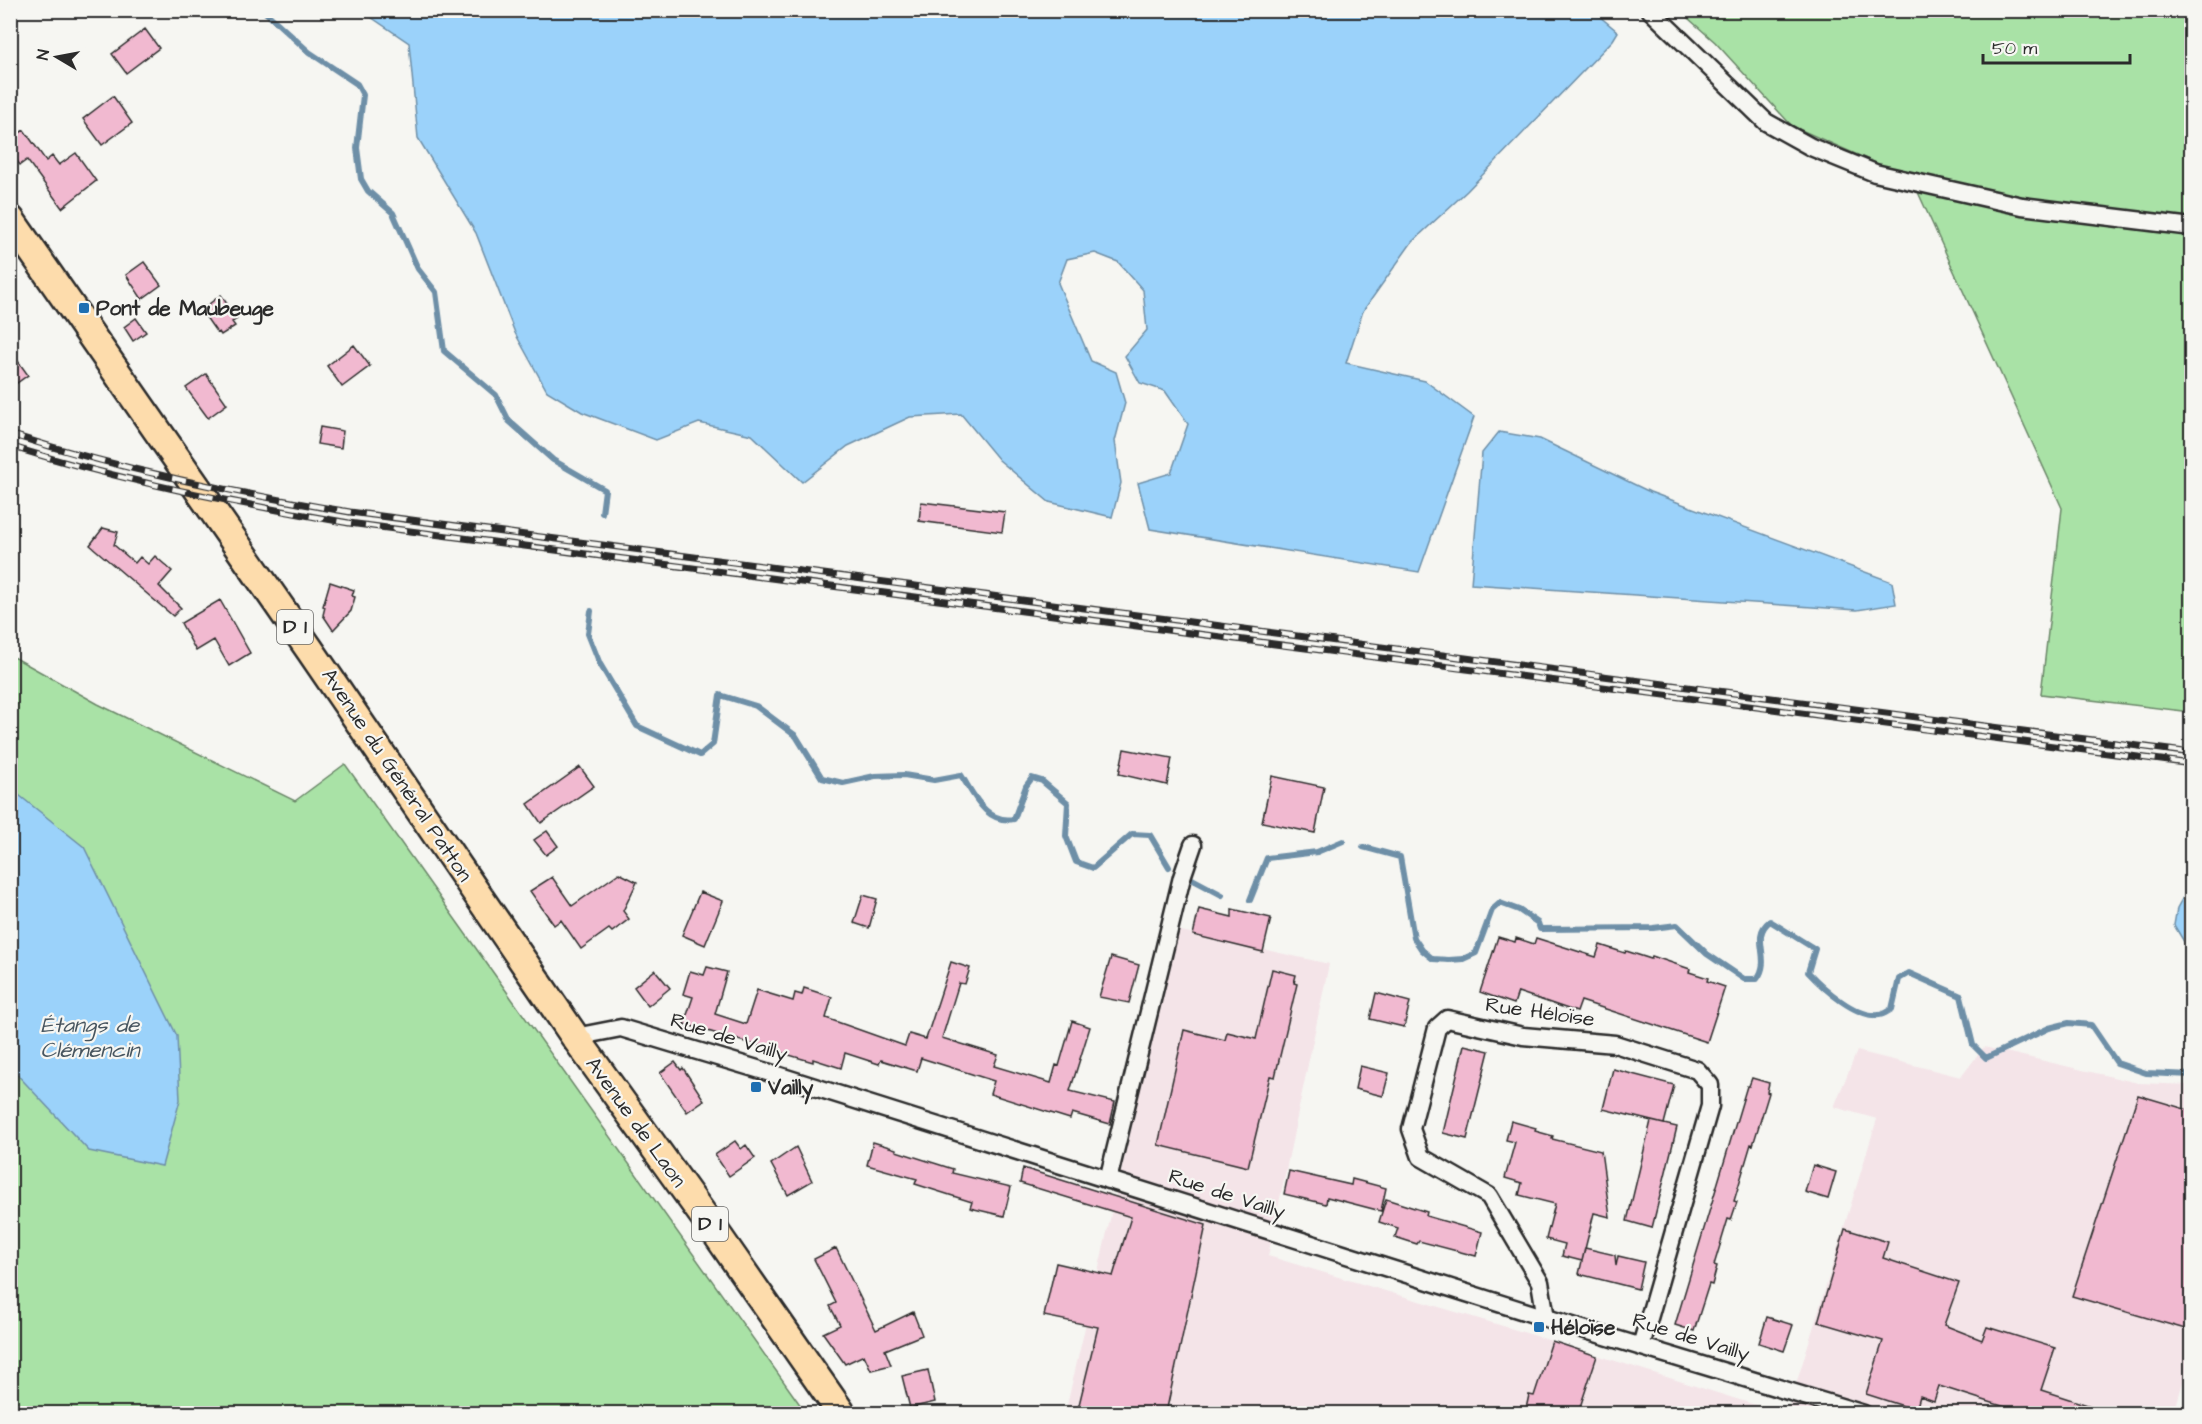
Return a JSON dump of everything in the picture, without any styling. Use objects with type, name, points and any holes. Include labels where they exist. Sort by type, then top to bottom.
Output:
[{"type":"main road","name":"Avenue du Général Patton","points":[[10,219],[317,659],[575,1037]]},
{"type":"main road","name":"Avenue de Laon","points":[[575,1037],[842,1413]]},
{"type":"street","points":[[1650,10],[1766,122],[1811,147],[1875,173],[2022,206],[2192,226]]},
{"type":"street","points":[[1108,1180],[1182,877],[1193,845]]},
{"type":"street","name":"Rue Héloïse","points":[[1546,1318],[1540,1282],[1489,1196],[1421,1157],[1410,1129],[1437,1028],[1447,1019],[1523,1036],[1615,1044],[1697,1070],[1710,1085],[1710,1106],[1641,1346]]},
{"type":"street","name":"Rue de Vailly","points":[[575,1037],[621,1028],[1546,1318],[1864,1413]]},
{"type":"shaded area","points":[[1177,930],[1329,964],[1268,1256],[1536,1336],[1781,1413],[1065,1414]]},
{"type":"shaded area","points":[[1984,1047],[2138,1083],[2191,1085],[2191,1354],[2174,1413],[1787,1414],[1877,1119],[1834,1107],[1857,1051],[1961,1077]]},
{"type":"green space","points":[[1680,11],[2191,11],[2191,712],[2041,694],[2062,508],[1912,179],[1792,126],[1715,42]]},
{"type":"green space","points":[[10,655],[98,704],[295,801],[345,764],[806,1413],[11,1413]]},
{"type":"water","points":[[1592,10],[1618,32],[1613,40],[1467,191],[1412,242],[1363,311],[1346,363],[1425,381],[1474,417],[1419,572],[1150,529],[1138,483],[1171,473],[1188,424],[1165,391],[1140,383],[1125,356],[1147,330],[1143,290],[1118,262],[1095,253],[1067,259],[1058,283],[1091,361],[1116,372],[1125,403],[1115,441],[1121,483],[1112,517],[1049,502],[999,460],[961,414],[910,417],[848,446],[802,482],[752,435],[699,423],[656,440],[582,412],[547,391],[515,333],[476,233],[418,138],[409,43],[362,11]]},
{"type":"water","points":[[1499,432],[1540,439],[1650,492],[1892,582],[1896,604],[1857,610],[1471,584],[1482,453]]},
{"type":"water","name":"Étangs de Clémencin","points":[[10,788],[84,847],[177,1036],[180,1100],[162,1166],[89,1151],[11,1068]]},
{"type":"water","points":[[2191,883],[2191,946],[2186,945],[2174,925],[2177,908]]},
{"type":"building","points":[[145,29],[159,48],[126,73],[112,54]]},
{"type":"building","points":[[113,96],[132,123],[102,145],[83,119]]},
{"type":"building","points":[[24,130],[46,161],[52,156],[59,165],[76,153],[96,181],[62,208],[27,160],[20,165],[10,152],[10,139]]},
{"type":"building","points":[[144,262],[161,285],[142,299],[126,275]]},
{"type":"building","points":[[221,295],[237,319],[232,322],[235,326],[221,335],[217,333],[201,310]]},
{"type":"building","points":[[136,318],[146,332],[133,341],[124,327]]},
{"type":"building","points":[[354,345],[370,366],[342,387],[327,366]]},
{"type":"building","points":[[10,350],[28,375],[10,388]]},
{"type":"building","points":[[206,374],[227,404],[208,418],[186,388]]},
{"type":"building","points":[[320,427],[343,431],[341,448],[317,444]]},
{"type":"building","points":[[921,502],[1005,512],[1002,532],[919,521]]},
{"type":"building","points":[[103,528],[118,532],[114,545],[135,563],[140,557],[148,564],[155,556],[172,571],[159,586],[181,608],[173,616],[90,545]]},
{"type":"building","points":[[330,582],[354,590],[352,596],[355,597],[351,611],[333,630],[323,615],[325,607],[323,606]]},
{"type":"building","points":[[220,600],[250,653],[229,666],[214,640],[196,651],[181,623]]},
{"type":"building","points":[[1124,749],[1172,758],[1167,785],[1119,774]]},
{"type":"building","points":[[580,767],[594,786],[541,823],[528,804]]},
{"type":"building","points":[[1272,776],[1324,787],[1315,833],[1262,822]]},
{"type":"building","points":[[547,831],[558,846],[546,855],[534,840]]},
{"type":"building","points":[[619,873],[637,882],[623,911],[629,919],[612,932],[609,929],[581,949],[561,920],[554,925],[530,891],[552,877],[572,906]]},
{"type":"building","points":[[700,892],[723,901],[705,945],[682,935]]},
{"type":"building","points":[[863,895],[877,899],[869,928],[854,923]]},
{"type":"building","points":[[1199,909],[1232,917],[1232,909],[1271,918],[1263,952],[1193,935]]},
{"type":"building","points":[[1498,937],[1515,942],[1516,938],[1534,944],[1536,938],[1596,957],[1600,945],[1651,959],[1652,956],[1708,978],[1707,981],[1725,987],[1707,1042],[1581,1001],[1577,1012],[1518,992],[1514,1004],[1480,992]]},
{"type":"building","points":[[1111,957],[1139,965],[1129,1003],[1099,997]]},
{"type":"building","points":[[951,962],[970,968],[965,984],[959,983],[942,1038],[998,1055],[994,1066],[1051,1083],[1056,1065],[1059,1066],[1072,1021],[1090,1027],[1070,1091],[1115,1102],[1110,1124],[1072,1113],[1070,1119],[990,1094],[994,1081],[921,1058],[917,1071],[881,1060],[879,1064],[845,1053],[841,1068],[684,1024],[693,997],[683,994],[690,971],[704,975],[707,967],[727,972],[715,1014],[746,1024],[757,990],[793,1001],[795,993],[802,995],[804,988],[832,997],[826,1018],[905,1046],[909,1034],[926,1039]]},
{"type":"building","points":[[1272,969],[1296,975],[1294,983],[1297,984],[1275,1077],[1270,1076],[1248,1167],[1158,1145],[1184,1030],[1225,1040],[1227,1032],[1256,1039]]},
{"type":"building","points":[[655,970],[670,988],[648,1006],[634,987]]},
{"type":"building","points":[[1376,993],[1410,1002],[1404,1027],[1370,1019]]},
{"type":"building","points":[[1464,1045],[1489,1051],[1467,1139],[1443,1133]]},
{"type":"building","points":[[675,1062],[681,1070],[683,1068],[704,1100],[687,1112],[660,1073]]},
{"type":"building","points":[[1360,1066],[1389,1073],[1383,1096],[1355,1089]]},
{"type":"building","points":[[1613,1069],[1674,1085],[1664,1124],[1603,1109]]},
{"type":"building","points":[[1752,1078],[1769,1083],[1767,1092],[1769,1093],[1734,1201],[1737,1202],[1731,1220],[1728,1219],[1714,1265],[1717,1266],[1712,1285],[1709,1284],[1694,1331],[1675,1325],[1747,1086]]},
{"type":"building","points":[[2138,1095],[2192,1111],[2192,1331],[2072,1296]]},
{"type":"building","points":[[1511,1121],[1536,1128],[1535,1131],[1553,1136],[1552,1139],[1601,1151],[1610,1217],[1594,1213],[1582,1261],[1562,1256],[1565,1244],[1546,1239],[1555,1204],[1519,1195],[1522,1183],[1505,1178],[1515,1142],[1506,1140]]},
{"type":"building","points":[[1651,1121],[1677,1127],[1652,1228],[1627,1221]]},
{"type":"building","points":[[735,1141],[741,1149],[746,1145],[755,1158],[729,1176],[715,1155]]},
{"type":"building","points":[[873,1142],[953,1169],[952,1173],[1011,1187],[1004,1216],[970,1208],[972,1202],[915,1184],[917,1179],[867,1165]]},
{"type":"building","points":[[796,1147],[812,1181],[788,1195],[771,1164]]},
{"type":"building","points":[[1813,1165],[1836,1172],[1828,1199],[1805,1192]]},
{"type":"building","points":[[1023,1168],[1206,1225],[1166,1413],[1077,1413],[1098,1327],[1044,1316],[1056,1263],[1113,1276],[1131,1217],[1020,1183]]},
{"type":"building","points":[[1289,1171],[1351,1185],[1352,1179],[1386,1188],[1381,1211],[1327,1197],[1326,1204],[1284,1194]]},
{"type":"building","points":[[1386,1199],[1427,1212],[1426,1216],[1482,1232],[1476,1256],[1395,1237],[1398,1228],[1379,1222]]},
{"type":"building","points":[[1845,1229],[1888,1242],[1883,1258],[1959,1283],[1944,1325],[1982,1340],[1987,1327],[2055,1348],[2041,1390],[2103,1410],[2102,1413],[2024,1413],[1939,1386],[1934,1401],[1920,1396],[1916,1410],[1866,1394],[1883,1341],[1818,1322]]},
{"type":"building","points":[[836,1248],[876,1330],[913,1312],[922,1335],[885,1350],[891,1365],[871,1370],[864,1355],[845,1364],[823,1333],[840,1325],[830,1306],[836,1303],[814,1259]]},
{"type":"building","points":[[1585,1248],[1615,1255],[1616,1266],[1618,1256],[1644,1262],[1638,1289],[1579,1274]]},
{"type":"building","points":[[1767,1317],[1793,1325],[1784,1351],[1759,1343]]},
{"type":"building","points":[[1552,1341],[1597,1356],[1578,1413],[1525,1413],[1529,1395],[1534,1396]]},
{"type":"building","points":[[928,1370],[935,1402],[910,1408],[902,1376]]},
{"type":"waterway","points":[[263,10],[309,52],[357,84],[363,95],[357,148],[361,179],[368,191],[393,213],[418,269],[436,292],[444,351],[496,395],[509,421],[553,460],[605,490],[602,513]]},
{"type":"waterway","points":[[591,611],[588,634],[600,664],[637,726],[700,755],[713,744],[720,695],[756,706],[796,736],[822,778],[843,783],[875,776],[904,775],[934,780],[961,775],[988,813],[1004,819],[1014,819],[1026,786],[1032,778],[1042,781],[1068,803],[1066,836],[1076,862],[1093,868],[1132,834],[1150,835],[1169,867]]},
{"type":"waterway","points":[[1250,900],[1267,858],[1317,852],[1343,841]]},
{"type":"waterway","points":[[1363,847],[1400,857],[1414,938],[1422,950],[1433,959],[1463,959],[1476,953],[1492,910],[1500,903],[1519,910],[1538,923],[1540,929],[1653,928],[1677,925],[1707,954],[1744,979],[1757,979],[1763,963],[1761,934],[1770,921],[1815,949],[1808,972],[1840,1001],[1860,1012],[1879,1015],[1892,1009],[1899,979],[1909,973],[1961,996],[1973,1045],[1986,1058],[2049,1028],[2069,1023],[2091,1025],[2117,1063],[2146,1073],[2192,1075]]},
{"type":"waterway","points":[[1190,878],[1222,895]]},
{"type":"railway","points":[[10,434],[94,459],[179,479],[350,512],[2192,753]]},
{"type":"railway","points":[[10,446],[52,459],[178,490],[349,523],[2192,764]]},
{"type":"place","name":"Pont de Maubeuge","points":[[84,308]]},
{"type":"place","name":"Vailly","points":[[756,1087]]},
{"type":"place","name":"Héloïse","points":[[1539,1327]]}]
